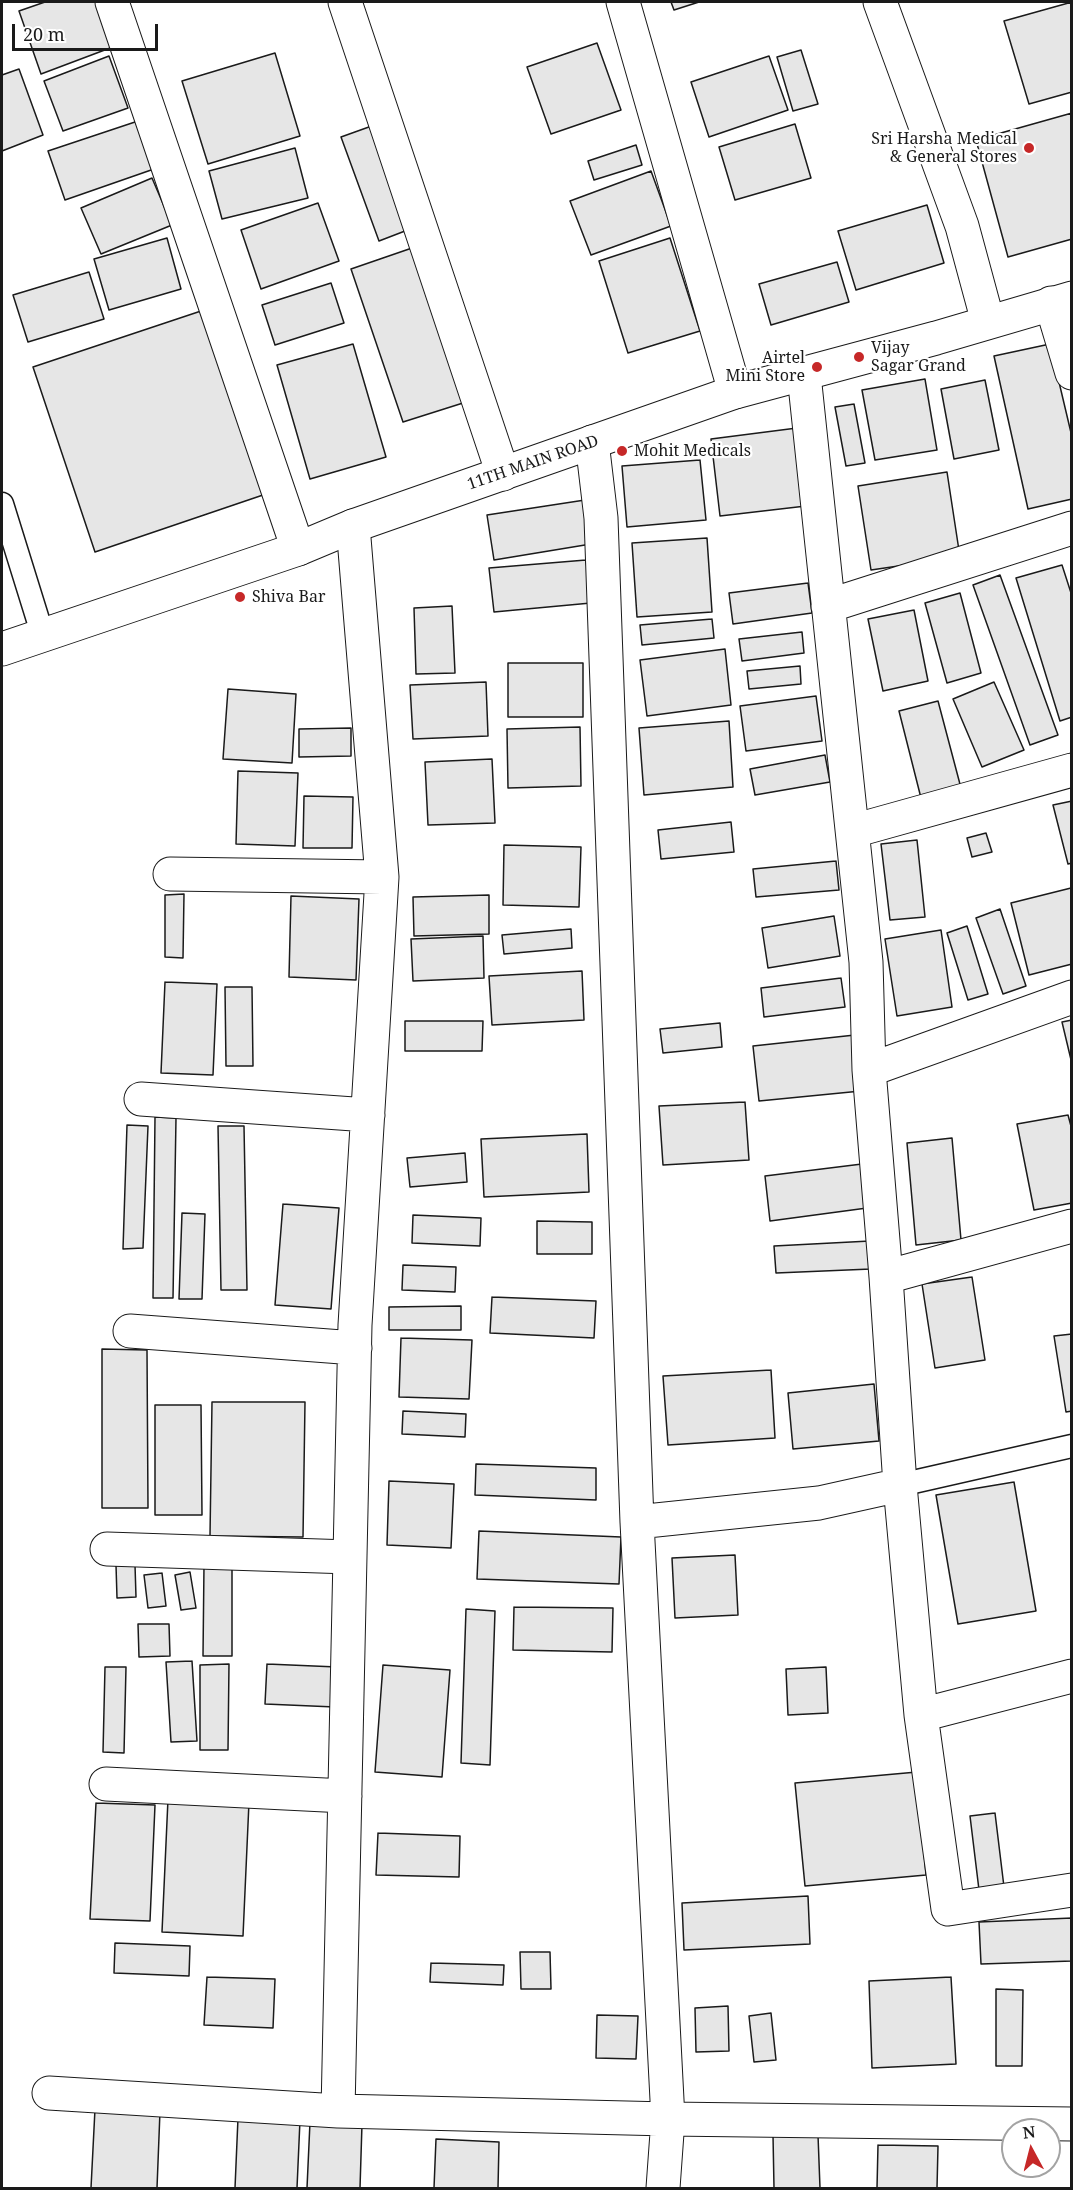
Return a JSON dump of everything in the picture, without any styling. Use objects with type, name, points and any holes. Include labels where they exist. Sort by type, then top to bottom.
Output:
[{"type":"street","points":[[112,2],[298,549]]},
{"type":"street","points":[[345,2],[503,474]]},
{"type":"street","points":[[623,2],[735,392]]},
{"type":"street","points":[[880,2],[962,226],[988,322]]},
{"type":"street","points":[[1061,300],[1071,374]]},
{"type":"street","name":"11TH MAIN ROAD","points":[[2,649],[298,549],[352,526],[735,392],[804,375],[1061,300]]},
{"type":"street","points":[[804,375],[866,962],[869,1070],[900,1485],[921,1715],[948,1909],[1071,1890]]},
{"type":"street","points":[[592,442],[601,518],[636,1522],[668,2119],[663,2188]]},
{"type":"street","points":[[339,2111],[355,1348],[382,877],[352,526]]},
{"type":"street","points":[[828,606],[1071,528]]},
{"type":"street","points":[[853,831],[1071,770]]},
{"type":"street","points":[[170,874],[382,877]]},
{"type":"street","points":[[869,1070],[1071,997]]},
{"type":"street","points":[[141,1098],[368,1115]]},
{"type":"street","points":[[886,1277],[1071,1226]]},
{"type":"street","points":[[130,1331],[355,1348]]},
{"type":"street","points":[[636,1522],[819,1503],[900,1485]]},
{"type":"street","points":[[107,1549],[350,1557]]},
{"type":"street","points":[[921,1715],[1071,1676]]},
{"type":"street","points":[[106,1784],[345,1796]]},
{"type":"street","points":[[49,2093],[339,2111],[668,2119],[1071,2124]]},
{"type":"lane","points":[[2,504],[43,636]]},
{"type":"lane","points":[[900,1485],[1071,1446]]},
{"type":"building","points":[[45,2],[101,2],[118,45],[41,74],[19,11]]},
{"type":"building","points":[[671,2],[699,2],[674,10]]},
{"type":"building","points":[[1072,2],[1072,92],[1029,104],[1004,21]]},
{"type":"building","points":[[597,43],[621,110],[551,134],[527,67]]},
{"type":"building","points":[[801,50],[818,104],[793,111],[777,57]]},
{"type":"building","points":[[275,53],[300,136],[208,164],[182,81]]},
{"type":"building","points":[[109,56],[128,108],[63,131],[44,81]]},
{"type":"building","points":[[769,56],[788,110],[709,137],[691,82]]},
{"type":"building","points":[[19,69],[43,135],[2,151],[2,75]]},
{"type":"building","points":[[1072,113],[1072,239],[1008,257],[976,140]]},
{"type":"building","points":[[138,121],[154,169],[65,200],[48,151]]},
{"type":"building","points":[[380,123],[418,226],[379,241],[341,137]]},
{"type":"building","points":[[795,124],[811,178],[735,200],[719,147]]},
{"type":"building","points":[[636,145],[642,165],[594,180],[588,161]]},
{"type":"building","points":[[295,148],[308,198],[222,219],[209,171]]},
{"type":"building","points":[[651,171],[671,226],[591,255],[570,201]]},
{"type":"building","points":[[152,178],[172,225],[101,254],[81,208]]},
{"type":"building","points":[[318,203],[339,261],[261,289],[241,230]]},
{"type":"building","points":[[927,205],[944,263],[856,290],[838,231]]},
{"type":"building","points":[[167,238],[181,289],[109,310],[94,259]]},
{"type":"building","points":[[670,238],[700,331],[628,353],[599,261]]},
{"type":"building","points":[[412,248],[463,403],[403,422],[351,269]]},
{"type":"building","points":[[837,262],[849,302],[771,325],[759,284]]},
{"type":"building","points":[[89,272],[104,319],[28,342],[13,295]]},
{"type":"building","points":[[331,283],[344,323],[275,345],[262,305]]},
{"type":"building","points":[[201,311],[263,495],[95,552],[33,367]]},
{"type":"building","points":[[353,344],[386,457],[310,479],[277,365]]},
{"type":"building","points":[[1050,344],[1072,437],[1072,499],[1028,509],[994,356]]},
{"type":"building","points":[[925,379],[937,450],[875,460],[862,390]]},
{"type":"building","points":[[985,380],[999,450],[954,459],[941,389]]},
{"type":"building","points":[[854,404],[865,463],[846,466],[835,407]]},
{"type":"building","points":[[797,428],[806,506],[720,516],[711,439]]},
{"type":"building","points":[[700,460],[706,520],[627,527],[622,466]]},
{"type":"building","points":[[947,472],[960,557],[871,570],[858,486]]},
{"type":"building","points":[[585,500],[591,544],[494,560],[487,515]]},
{"type":"building","points":[[707,538],[712,612],[637,617],[632,543]]},
{"type":"building","points":[[586,560],[591,603],[494,612],[489,568]]},
{"type":"building","points":[[1062,565],[1072,596],[1072,717],[1060,721],[1016,578]]},
{"type":"building","points":[[1000,575],[1058,735],[1030,745],[973,585]]},
{"type":"building","points":[[808,583],[812,613],[733,624],[729,593]]},
{"type":"building","points":[[960,593],[981,673],[947,683],[925,603]]},
{"type":"building","points":[[452,606],[455,673],[416,674],[414,608]]},
{"type":"building","points":[[914,610],[928,681],[883,691],[868,619]]},
{"type":"building","points":[[712,619],[714,638],[642,645],[640,625]]},
{"type":"building","points":[[802,632],[804,653],[742,661],[739,639]]},
{"type":"building","points":[[725,649],[731,705],[647,716],[640,660]]},
{"type":"building","points":[[508,663],[583,663],[583,717],[508,717]]},
{"type":"building","points":[[800,666],[801,684],[749,689],[747,671]]},
{"type":"building","points":[[486,682],[488,736],[413,739],[410,685]]},
{"type":"building","points":[[994,682],[1024,750],[982,767],[953,699]]},
{"type":"building","points":[[228,689],[296,694],[292,763],[223,759]]},
{"type":"building","points":[[816,696],[822,741],[746,751],[740,706]]},
{"type":"building","points":[[938,701],[961,788],[921,798],[899,711]]},
{"type":"building","points":[[729,721],[733,787],[644,795],[639,728]]},
{"type":"building","points":[[580,727],[581,786],[508,788],[507,729]]},
{"type":"building","points":[[351,728],[351,756],[299,757],[299,729]]},
{"type":"building","points":[[825,755],[830,782],[755,795],[750,769]]},
{"type":"building","points":[[492,759],[495,823],[428,825],[425,762]]},
{"type":"building","points":[[238,771],[298,773],[295,846],[236,844]]},
{"type":"building","points":[[304,796],[353,797],[352,848],[303,848]]},
{"type":"building","points":[[1072,801],[1072,863],[1068,864],[1053,805]]},
{"type":"building","points":[[731,822],[734,852],[661,859],[658,830]]},
{"type":"building","points":[[986,833],[992,852],[972,857],[967,838]]},
{"type":"building","points":[[917,840],[925,917],[890,920],[881,844]]},
{"type":"building","points":[[504,845],[581,847],[579,907],[503,905]]},
{"type":"building","points":[[836,861],[839,890],[756,897],[753,869]]},
{"type":"building","points":[[1071,888],[1072,964],[1029,975],[1011,903]]},
{"type":"building","points":[[184,894],[183,958],[165,957],[165,895]]},
{"type":"building","points":[[489,895],[489,934],[414,936],[413,897]]},
{"type":"building","points":[[291,896],[359,899],[356,980],[289,977]]},
{"type":"building","points":[[1000,909],[1026,986],[1003,994],[976,918]]},
{"type":"building","points":[[834,916],[840,956],[768,968],[762,928]]},
{"type":"building","points":[[967,926],[988,994],[968,1000],[947,933]]},
{"type":"building","points":[[571,929],[572,948],[504,954],[502,935]]},
{"type":"building","points":[[941,930],[952,1007],[897,1016],[885,939]]},
{"type":"building","points":[[483,936],[484,978],[413,981],[411,939]]},
{"type":"building","points":[[582,971],[584,1020],[492,1025],[489,976]]},
{"type":"building","points":[[841,978],[845,1007],[764,1017],[761,988]]},
{"type":"building","points":[[165,982],[217,984],[213,1075],[161,1073]]},
{"type":"building","points":[[225,987],[252,987],[253,1066],[226,1066]]},
{"type":"building","points":[[1072,1020],[1072,1064],[1062,1022]]},
{"type":"building","points":[[405,1021],[483,1021],[482,1051],[405,1051]]},
{"type":"building","points":[[720,1023],[722,1047],[663,1053],[660,1029]]},
{"type":"building","points":[[855,1035],[861,1091],[759,1101],[753,1046]]},
{"type":"building","points":[[745,1102],[749,1160],[663,1165],[659,1106]]},
{"type":"building","points":[[1068,1115],[1072,1130],[1072,1203],[1034,1210],[1017,1124]]},
{"type":"building","points":[[155,1117],[176,1118],[173,1298],[153,1298]]},
{"type":"building","points":[[127,1125],[148,1126],[143,1248],[123,1249]]},
{"type":"building","points":[[218,1126],[244,1126],[247,1290],[221,1290]]},
{"type":"building","points":[[587,1134],[589,1192],[484,1197],[481,1139]]},
{"type":"building","points":[[952,1138],[961,1240],[916,1245],[907,1143]]},
{"type":"building","points":[[465,1153],[467,1182],[410,1187],[407,1158]]},
{"type":"building","points":[[862,1164],[867,1208],[770,1221],[765,1176]]},
{"type":"building","points":[[283,1204],[339,1208],[331,1309],[275,1305]]},
{"type":"building","points":[[182,1213],[205,1214],[202,1299],[179,1299]]},
{"type":"building","points":[[413,1215],[481,1218],[480,1246],[412,1243]]},
{"type":"building","points":[[537,1221],[592,1222],[592,1254],[537,1254]]},
{"type":"building","points":[[870,1241],[871,1269],[776,1273],[774,1246]]},
{"type":"building","points":[[403,1265],[456,1267],[455,1292],[402,1290]]},
{"type":"building","points":[[972,1277],[985,1360],[935,1368],[922,1284]]},
{"type":"building","points":[[492,1297],[596,1301],[594,1338],[490,1333]]},
{"type":"building","points":[[461,1306],[461,1330],[389,1330],[389,1307]]},
{"type":"building","points":[[1072,1334],[1072,1411],[1066,1412],[1054,1336]]},
{"type":"building","points":[[401,1338],[472,1340],[469,1399],[399,1397]]},
{"type":"building","points":[[102,1349],[147,1350],[148,1508],[102,1508]]},
{"type":"building","points":[[771,1370],[775,1438],[668,1445],[663,1376]]},
{"type":"building","points":[[874,1384],[879,1441],[793,1449],[788,1393]]},
{"type":"building","points":[[212,1402],[305,1402],[303,1537],[210,1536]]},
{"type":"building","points":[[155,1405],[201,1405],[202,1515],[155,1515]]},
{"type":"building","points":[[403,1411],[466,1414],[465,1437],[402,1434]]},
{"type":"building","points":[[476,1464],[596,1468],[596,1500],[475,1495]]},
{"type":"building","points":[[389,1481],[454,1484],[451,1548],[387,1545]]},
{"type":"building","points":[[1014,1482],[1036,1611],[958,1624],[936,1495]]},
{"type":"building","points":[[479,1531],[621,1537],[619,1584],[477,1579]]},
{"type":"building","points":[[735,1555],[738,1615],[675,1618],[672,1558]]},
{"type":"building","points":[[116,1565],[135,1565],[136,1597],[117,1598]]},
{"type":"building","points":[[204,1565],[232,1565],[232,1656],[203,1656]]},
{"type":"building","points":[[190,1572],[196,1608],[181,1610],[175,1575]]},
{"type":"building","points":[[162,1573],[166,1606],[148,1608],[144,1575]]},
{"type":"building","points":[[514,1607],[613,1608],[612,1652],[513,1650]]},
{"type":"building","points":[[466,1609],[495,1611],[490,1765],[461,1763]]},
{"type":"building","points":[[138,1624],[169,1624],[170,1656],[139,1657]]},
{"type":"building","points":[[192,1661],[197,1741],[171,1742],[166,1662]]},
{"type":"building","points":[[229,1664],[228,1750],[200,1750],[200,1665]]},
{"type":"building","points":[[267,1664],[337,1667],[335,1707],[265,1704]]},
{"type":"building","points":[[383,1665],[450,1670],[442,1777],[375,1772]]},
{"type":"building","points":[[105,1667],[126,1667],[124,1753],[103,1752]]},
{"type":"building","points":[[826,1667],[828,1713],[788,1715],[786,1669]]},
{"type":"building","points":[[917,1772],[926,1875],[805,1886],[795,1783]]},
{"type":"building","points":[[168,1799],[249,1802],[243,1936],[162,1932]]},
{"type":"building","points":[[96,1803],[155,1805],[150,1921],[90,1919]]},
{"type":"building","points":[[995,1813],[1004,1887],[979,1890],[970,1816]]},
{"type":"building","points":[[378,1833],[460,1836],[459,1877],[376,1875]]},
{"type":"building","points":[[808,1896],[810,1944],[684,1950],[682,1903]]},
{"type":"building","points":[[1072,1918],[1072,1961],[981,1964],[979,1922]]},
{"type":"building","points":[[115,1943],[190,1946],[189,1976],[114,1973]]},
{"type":"building","points":[[520,1952],[550,1952],[551,1989],[521,1989]]},
{"type":"building","points":[[431,1963],[504,1965],[503,1985],[430,1982]]},
{"type":"building","points":[[207,1977],[275,1979],[273,2028],[204,2025]]},
{"type":"building","points":[[951,1977],[956,2064],[872,2068],[869,1981]]},
{"type":"building","points":[[996,1989],[1023,1990],[1022,2066],[996,2066]]},
{"type":"building","points":[[728,2006],[729,2051],[696,2052],[695,2008]]},
{"type":"building","points":[[771,2013],[776,2060],[754,2062],[749,2016]]},
{"type":"building","points":[[597,2015],[638,2016],[636,2059],[596,2058]]},
{"type":"building","points":[[95,2109],[160,2111],[157,2188],[91,2188]]},
{"type":"building","points":[[238,2118],[300,2120],[297,2188],[235,2188]]},
{"type":"building","points":[[310,2122],[362,2124],[360,2188],[307,2188]]},
{"type":"building","points":[[773,2135],[818,2135],[820,2188],[774,2188]]},
{"type":"building","points":[[436,2139],[499,2142],[498,2188],[434,2188]]},
{"type":"building","points":[[878,2145],[938,2146],[937,2188],[877,2188]]},
{"type":"place","name":"Sri Harsha Medical & General Stores","points":[[1029,148]]},
{"type":"place","name":"Vijay Sagar Grand","points":[[859,357]]},
{"type":"place","name":"Airtel Mini Store","points":[[817,367]]},
{"type":"place","name":"Mohit Medicals","points":[[622,451]]},
{"type":"place","name":"Shiva Bar","points":[[240,597]]}]
